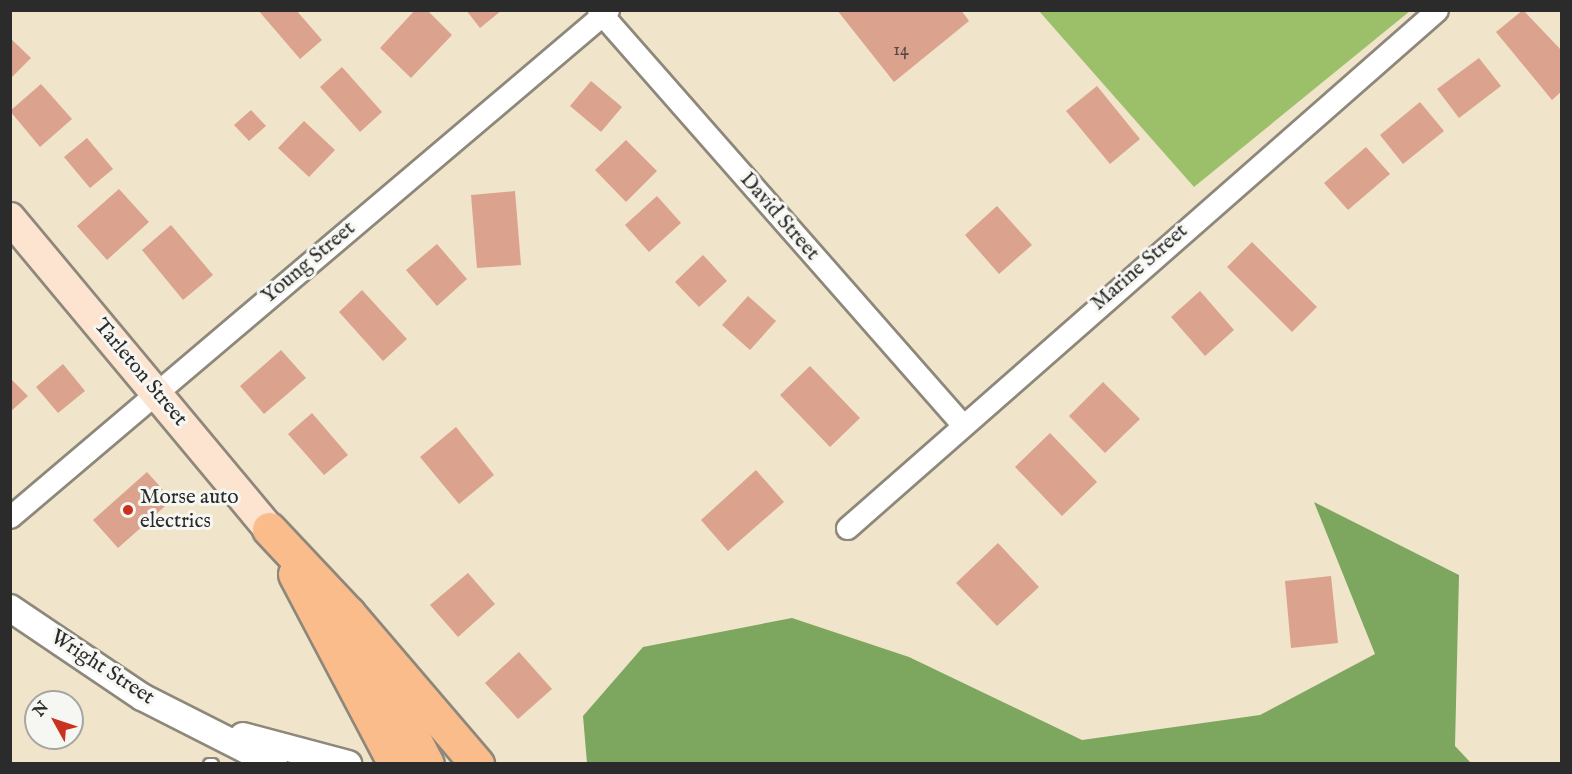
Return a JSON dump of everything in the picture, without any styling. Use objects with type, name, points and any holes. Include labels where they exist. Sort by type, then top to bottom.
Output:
[{"type":"highway","name":"Tarleton Street","points":[[269,529],[348,613],[428,764]]},
{"type":"highway","name":"Tarleton Street","points":[[269,529],[395,764]]},
{"type":"highway","points":[[348,613],[477,764]]},
{"type":"main road","name":"Tarleton Street","points":[[10,218],[269,529]]},
{"type":"street","name":"Marine Street","points":[[847,528],[961,423],[1437,10]]},
{"type":"street","name":"David Street","points":[[603,12],[961,423]]},
{"type":"street","name":"Young Street","points":[[10,517],[603,12]]},
{"type":"street","name":"Wright Street","points":[[10,608],[124,686],[274,764]]},
{"type":"street","name":"Wright Street","points":[[197,723],[348,764]]},
{"type":"green space","points":[[1039,11],[1410,11],[1194,187]]},
{"type":"green space","points":[[1314,502],[1459,575],[1455,746],[1471,763],[587,763],[583,716],[643,647],[792,618],[909,657],[1082,740],[1260,715],[1375,654]]},
{"type":"building","points":[[258,10],[296,10],[322,40],[300,59]]},
{"type":"building","points":[[415,10],[427,10],[452,35],[411,78],[380,48]]},
{"type":"building","points":[[466,10],[502,10],[480,28]]},
{"type":"building","points":[[837,10],[961,10],[969,21],[894,82]]},
{"type":"building","points":[[1523,10],[1562,51],[1562,91],[1552,100],[1496,32]]},
{"type":"building","points":[[10,38],[31,58],[10,79]]},
{"type":"building","points":[[1479,58],[1501,86],[1459,118],[1437,89]]},
{"type":"building","points":[[342,67],[382,112],[360,132],[320,87]]},
{"type":"building","points":[[591,81],[622,107],[601,132],[570,106]]},
{"type":"building","points":[[41,84],[72,119],[40,147],[10,111]]},
{"type":"building","points":[[1097,86],[1140,139],[1110,164],[1066,111]]},
{"type":"building","points":[[1420,102],[1444,131],[1403,164],[1380,135]]},
{"type":"building","points":[[251,110],[266,126],[249,141],[234,125]]},
{"type":"building","points":[[304,121],[335,150],[309,177],[278,148]]},
{"type":"building","points":[[87,138],[113,169],[90,188],[64,157]]},
{"type":"building","points":[[626,140],[657,171],[626,202],[595,170]]},
{"type":"building","points":[[1366,147],[1390,174],[1348,210],[1324,183]]},
{"type":"building","points":[[119,189],[149,222],[107,260],[77,226]]},
{"type":"building","points":[[515,191],[521,265],[477,268],[471,195]]},
{"type":"building","points":[[657,196],[681,223],[649,252],[625,225]]},
{"type":"building","points":[[997,206],[1032,245],[999,274],[965,235]]},
{"type":"building","points":[[171,225],[213,275],[183,300],[142,250]]},
{"type":"building","points":[[1252,242],[1317,307],[1292,332],[1227,267]]},
{"type":"building","points":[[437,244],[467,279],[437,306],[406,270]]},
{"type":"building","points":[[703,255],[727,281],[699,307],[675,282]]},
{"type":"building","points":[[362,290],[407,339],[383,361],[339,312]]},
{"type":"building","points":[[1200,291],[1234,330],[1205,356],[1171,317]]},
{"type":"building","points":[[748,296],[776,321],[750,350],[722,325]]},
{"type":"building","points":[[281,350],[306,378],[264,414],[240,386]]},
{"type":"building","points":[[63,364],[85,391],[58,413],[36,387]]},
{"type":"building","points":[[810,366],[860,418],[830,447],[780,395]]},
{"type":"building","points":[[10,378],[28,396],[10,412]]},
{"type":"building","points":[[1103,382],[1140,419],[1105,453],[1069,416]]},
{"type":"building","points":[[312,413],[348,455],[324,475],[288,434]]},
{"type":"building","points":[[456,427],[494,475],[459,504],[420,457]]},
{"type":"building","points":[[1050,433],[1097,482],[1062,516],[1015,467]]},
{"type":"building","points":[[756,470],[784,502],[728,551],[701,520]]},
{"type":"building","points":[[147,472],[172,500],[118,548],[93,520]]},
{"type":"building","points":[[998,543],[1039,587],[997,626],[956,583]]},
{"type":"building","points":[[468,573],[495,604],[458,637],[430,605]]},
{"type":"building","points":[[1331,576],[1338,643],[1291,648],[1285,581]]},
{"type":"building","points":[[519,652],[552,689],[518,719],[485,683]]},
{"type":"place","name":"Morse auto electrics","points":[[128,510]]}]
